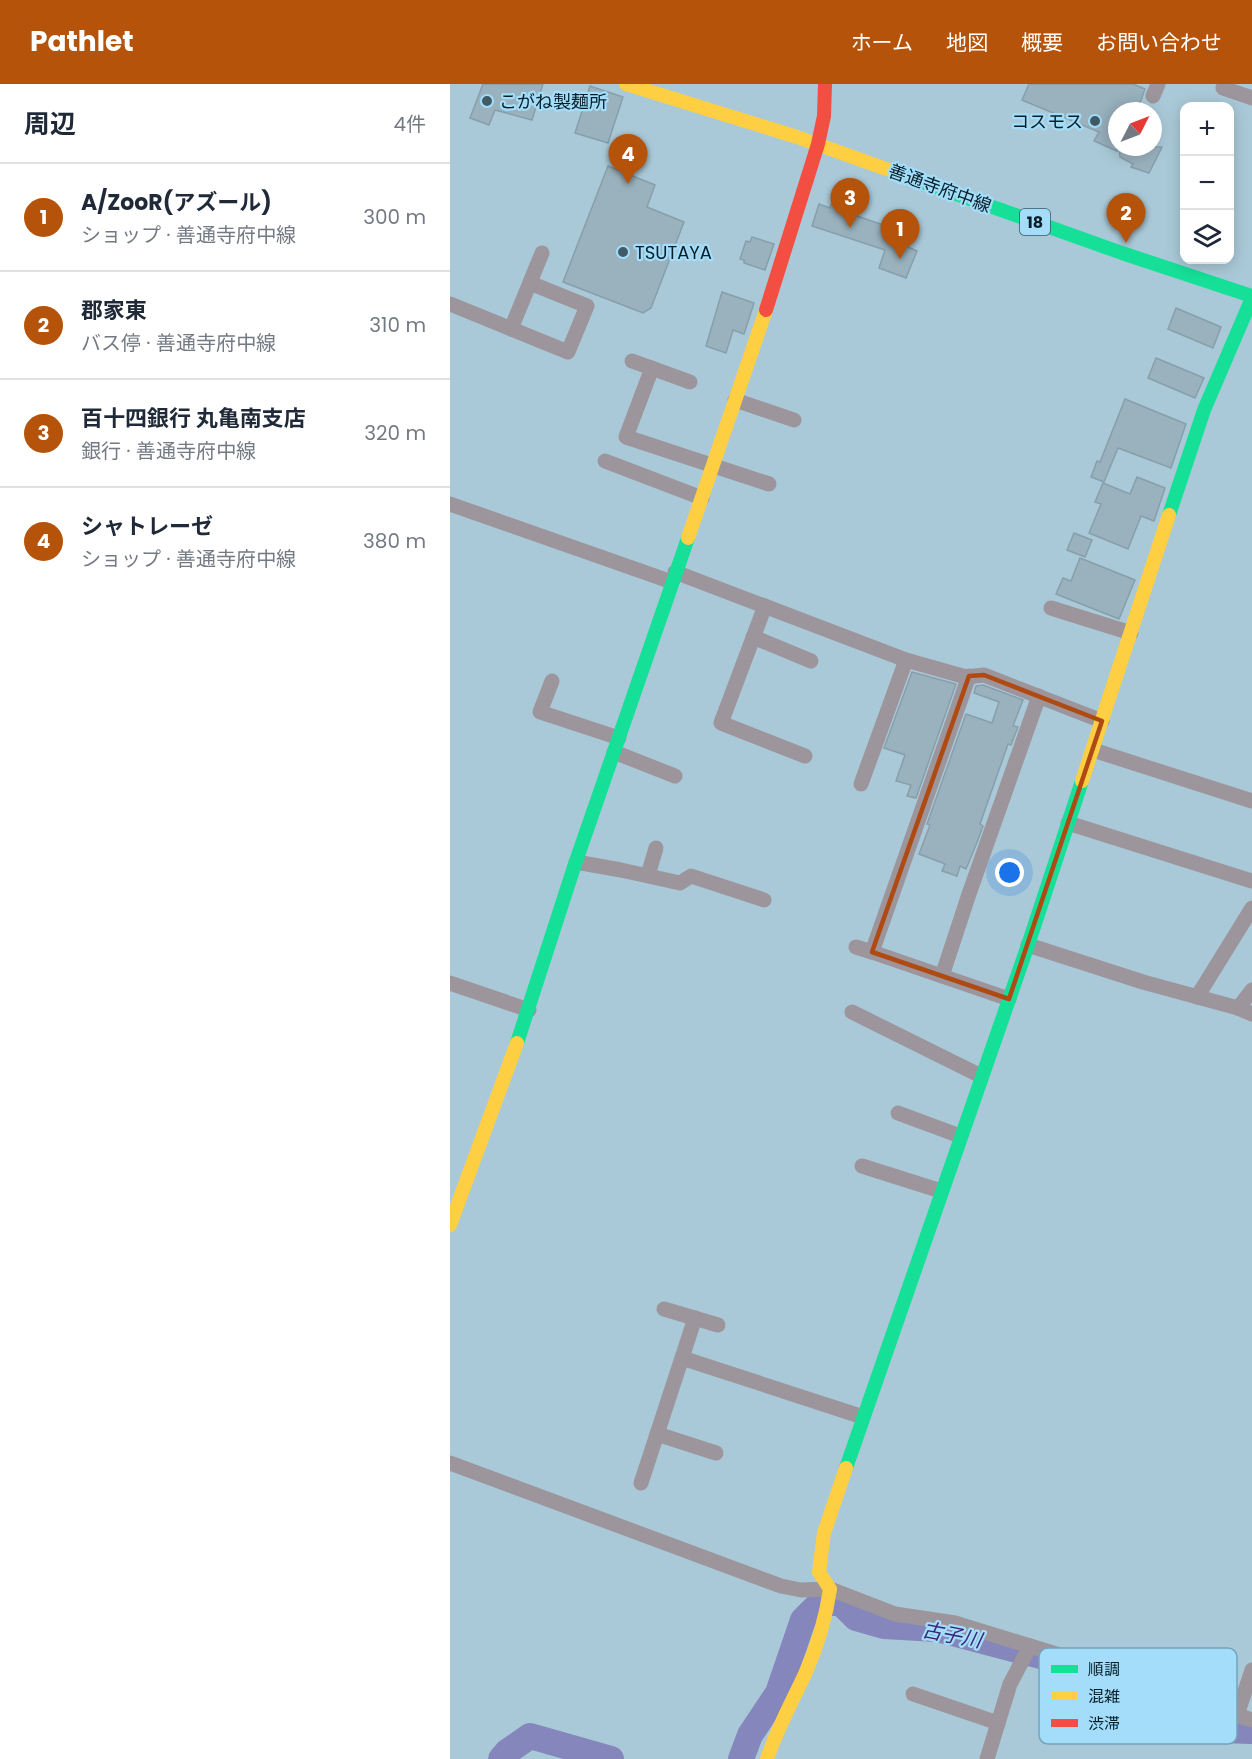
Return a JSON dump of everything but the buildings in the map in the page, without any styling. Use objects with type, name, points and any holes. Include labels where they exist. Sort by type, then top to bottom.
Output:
[{"type":"street","name":"善通寺府中線","points":[[627,84],[818,144],[1252,297]]},
{"type":"street","points":[[450,1226],[529,1010],[576,862],[798,213],[824,116],[825,84]]},
{"type":"street","points":[[1223,88],[1252,98]]},
{"type":"street","points":[[511,329],[542,253]]},
{"type":"street","points":[[450,304],[568,352],[587,306],[530,283]]},
{"type":"street","points":[[767,1759],[774,1736],[806,1672],[826,1615],[830,1592],[819,1572],[824,1533],[1028,945],[1204,410],[1252,297]]},
{"type":"street","points":[[632,361],[690,382]]},
{"type":"street","points":[[652,368],[626,437],[769,484]]},
{"type":"street","points":[[735,400],[794,420]]},
{"type":"street","points":[[605,461],[702,498]]},
{"type":"street","points":[[450,504],[765,606],[906,660],[969,676],[984,675],[1102,720]]},
{"type":"street","points":[[765,606],[720,723],[805,756]]},
{"type":"street","points":[[1051,608],[1131,633]]},
{"type":"street","points":[[753,637],[811,661]]},
{"type":"street","points":[[861,784],[906,660]]},
{"type":"street","points":[[872,952],[969,676]]},
{"type":"street","points":[[552,681],[540,712],[619,738]]},
{"type":"street","points":[[942,976],[1039,696]]},
{"type":"street","points":[[1093,750],[1252,801]]},
{"type":"street","points":[[614,752],[675,776]]},
{"type":"street","points":[[1068,823],[1252,881]]},
{"type":"street","points":[[648,875],[656,848]]},
{"type":"street","points":[[576,862],[680,883],[691,876],[764,900]]},
{"type":"street","points":[[1197,997],[1252,908]]},
{"type":"street","points":[[1028,945],[1143,982],[1245,1011],[1252,990]]},
{"type":"street","points":[[856,947],[1009,999]]},
{"type":"street","points":[[450,983],[529,1010]]},
{"type":"street","points":[[852,1012],[981,1076]]},
{"type":"street","points":[[898,1113],[960,1136]]},
{"type":"street","points":[[862,1166],[941,1191]]},
{"type":"street","points":[[664,1309],[717,1324]]},
{"type":"street","points":[[641,1484],[695,1318]]},
{"type":"street","points":[[682,1358],[863,1416]]},
{"type":"street","points":[[657,1434],[716,1453]]},
{"type":"street","points":[[450,1463],[781,1586],[830,1592],[894,1614],[955,1623],[1039,1649]]},
{"type":"street","points":[[987,1759],[1010,1684],[1030,1646]]},
{"type":"street","points":[[1252,1670],[1237,1715],[1252,1720]]},
{"type":"street","points":[[913,1695],[998,1723]]},
{"type":"highlighted area","points":[[984,675],[1102,721],[1009,999],[872,952],[969,676]]},
{"type":"waterway","name":"古子川","points":[[741,1759],[750,1735],[778,1693],[803,1620],[820,1603],[841,1603],[856,1618],[884,1626],[937,1629],[1039,1656]]},
{"type":"waterway","name":"古子川","points":[[1237,1731],[1252,1731]]},
{"type":"waterway","name":"古子川","points":[[501,1759],[530,1736],[611,1759]]},
{"type":"traffic: fast","points":[[889,170],[1122,253],[1252,296]]},
{"type":"traffic: fast","points":[[1169,515],[1204,410],[1252,298]]},
{"type":"traffic: fast","points":[[517,1043],[574,867],[688,538]]},
{"type":"traffic: fast","points":[[846,1468],[1028,945],[1082,781]]},
{"type":"traffic: slow","points":[[626,84],[797,137],[889,170]]},
{"type":"traffic: slow","points":[[688,538],[766,310]]},
{"type":"traffic: slow","points":[[1082,781],[1169,515]]},
{"type":"traffic: slow","points":[[450,1225],[517,1043]]},
{"type":"traffic: slow","points":[[767,1759],[809,1664],[823,1622],[830,1589],[819,1572],[824,1533],[846,1468]]},
{"type":"traffic: jam","points":[[766,310],[818,144],[824,116],[825,84]]},
{"type":"place","name":"こがね製麺所","points":[[487,101]]},
{"type":"place","name":"コスモス","points":[[1095,121]]},
{"type":"place","name":"シャトレーゼ","points":[[628,184]]},
{"type":"place","name":"百十四銀行 丸亀南支店","points":[[850,228]]},
{"type":"place","name":"郡家東","points":[[1126,243]]},
{"type":"place","name":"TSUTAYA","points":[[623,252]]},
{"type":"place","name":"A/ZooR(アズール)","points":[[900,259]]}]
